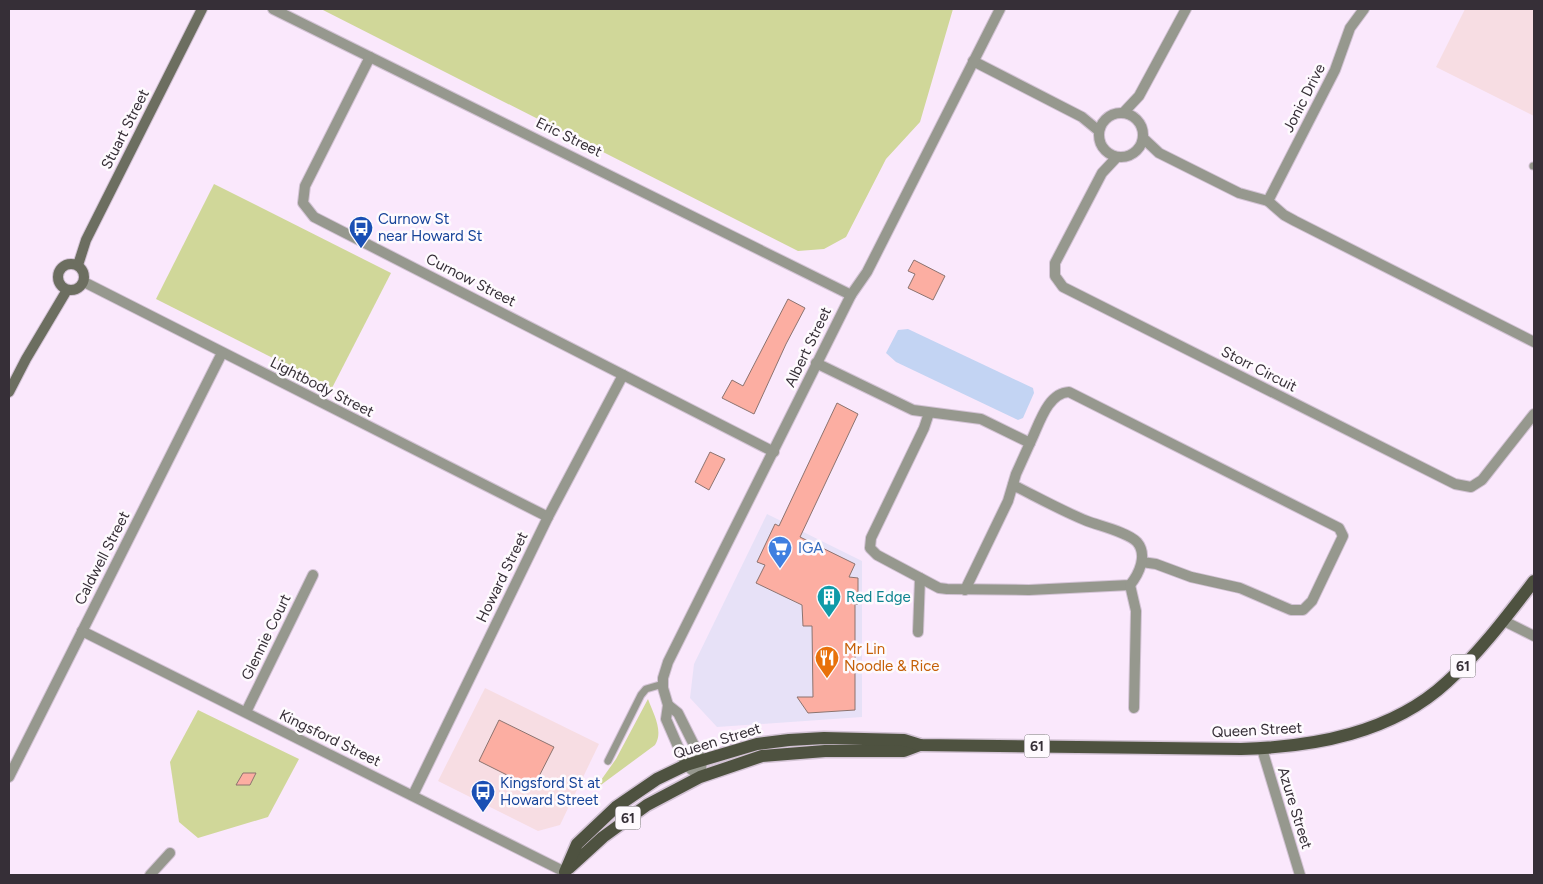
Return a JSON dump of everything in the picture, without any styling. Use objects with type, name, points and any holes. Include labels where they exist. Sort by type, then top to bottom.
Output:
[{"type":"main road","name":"Queen Street","points":[[564,874],[577,844],[616,806],[657,779],[686,765],[702,762],[757,744],[824,738],[904,740],[920,745],[1262,749],[1320,741],[1384,723],[1417,705],[1446,683],[1504,621],[1534,581]]},
{"type":"main road","name":"Queen Street","points":[[564,874],[604,837],[647,805],[700,777],[762,756],[817,751],[904,751],[920,745]]},
{"type":"street","name":"Stuart Street","points":[[78,265],[86,240],[202,9]]},
{"type":"street","name":"Eric Street","points":[[273,9],[678,207],[851,294]]},
{"type":"street","name":"Albert Street","points":[[700,777],[686,765],[666,719],[668,705],[663,684],[668,662],[851,294],[867,272],[1000,9]]},
{"type":"street","points":[[1102,173],[1105,150],[1098,131],[1104,119],[1110,115],[1124,112],[1140,96],[1186,9]]},
{"type":"street","name":"Jonic Drive","points":[[1268,201],[1335,70],[1350,28],[1364,9]]},
{"type":"street","name":"Curnow Street","points":[[370,57],[305,186],[304,203],[314,217],[774,452]]},
{"type":"street","points":[[973,62],[1082,117],[1098,131]]},
{"type":"street","points":[[1136,118],[1140,96]]},
{"type":"street","points":[[1105,150],[1124,157],[1137,150],[1143,138],[1143,131],[1136,118],[1124,112]]},
{"type":"street","points":[[1082,117],[1104,119]]},
{"type":"street","points":[[1143,138],[1159,153],[1239,193],[1268,201],[1284,215],[1295,221],[1534,342]]},
{"type":"street","points":[[1137,150],[1159,153]]},
{"type":"street","points":[[1102,173],[1117,156]]},
{"type":"street","name":"Storr Circuit","points":[[1102,173],[1056,263],[1055,276],[1063,288],[1455,484],[1471,487],[1482,480],[1534,414]]},
{"type":"street","points":[[78,265],[84,272],[84,282],[77,290],[67,290],[60,284],[58,274],[64,266],[78,265]]},
{"type":"street","name":"Lightbody Street","points":[[84,282],[548,517]]},
{"type":"street","points":[[9,392],[26,359],[67,290]]},
{"type":"street","name":"Caldwell Street","points":[[9,777],[222,353]]},
{"type":"street","points":[[816,363],[913,410],[981,420],[1030,443]]},
{"type":"street","name":"Howard Street","points":[[413,795],[548,517],[623,375]]},
{"type":"street","points":[[965,590],[1008,501],[1030,443],[1052,398],[1060,392],[1069,392],[1339,528],[1343,536],[1312,601],[1303,610],[1291,610],[1240,588],[1190,577],[1156,564],[1142,562]]},
{"type":"street","points":[[929,413],[924,428],[871,538],[870,548],[877,555],[939,588],[965,590],[1029,590],[1130,585],[1138,575],[1142,562],[1141,552],[1136,542],[1102,525],[1088,522],[1013,485]]},
{"type":"street","name":"Glennie Court","points":[[246,712],[313,575]]},
{"type":"street","points":[[918,632],[920,578]]},
{"type":"street","points":[[1130,585],[1136,611],[1134,708]]},
{"type":"street","points":[[1504,621],[1534,636]]},
{"type":"street","name":"Kingsford Street","points":[[82,631],[413,795],[564,874]]},
{"type":"street","name":"Albert Street","points":[[668,705],[678,714],[702,762]]},
{"type":"street","name":"Azure Street","points":[[1262,749],[1300,875]]},
{"type":"street","points":[[700,777],[702,762]]},
{"type":"street","points":[[150,875],[170,852]]},
{"type":"lane","points":[[608,761],[641,695],[646,689],[663,684]]},
{"type":"shaded area","points":[[1465,9],[1534,9],[1534,116],[1436,67]]},
{"type":"shaded area","points":[[767,514],[862,561],[862,717],[717,727],[690,698],[694,664]]},
{"type":"shaded area","points":[[485,688],[599,744],[560,825],[538,831],[438,781]]},
{"type":"green space","points":[[321,9],[953,9],[920,122],[886,159],[846,237],[824,249],[798,251]]},
{"type":"green space","points":[[214,184],[391,273],[332,388],[156,299]]},
{"type":"green space","points":[[648,699],[658,728],[655,745],[594,790],[616,759]]},
{"type":"green space","points":[[198,710],[299,759],[268,817],[198,838],[179,822],[170,762]]},
{"type":"water","points":[[908,329],[1033,388],[1034,393],[1023,418],[1018,420],[896,362],[886,353],[898,330]]},
{"type":"building","points":[[914,260],[945,276],[933,300],[908,288],[915,274],[908,271]]},
{"type":"building","points":[[788,299],[805,308],[786,344],[754,414],[722,398],[732,380],[743,386]]},
{"type":"building","name":"Red Edge","points":[[837,403],[858,414],[800,537],[855,564],[849,577],[858,578],[858,604],[855,604],[855,710],[808,713],[797,697],[813,697],[812,626],[803,626],[802,605],[756,583],[765,565],[757,562],[775,524],[779,526]]},
{"type":"building","points":[[710,452],[725,459],[709,490],[695,482]]},
{"type":"building","points":[[499,720],[554,747],[533,788],[479,761]]},
{"type":"building","points":[[243,773],[256,773],[250,785],[236,785]]},
{"type":"place","name":"Curnow St near Howard St","points":[[361,249]]},
{"type":"place","name":"IGA","points":[[780,569]]},
{"type":"place","name":"Red Edge","points":[[829,618]]},
{"type":"place","name":"Mr Lin Noodle & Rice","points":[[827,679]]},
{"type":"place","name":"Kingsford St at Howard Street","points":[[483,813]]}]
